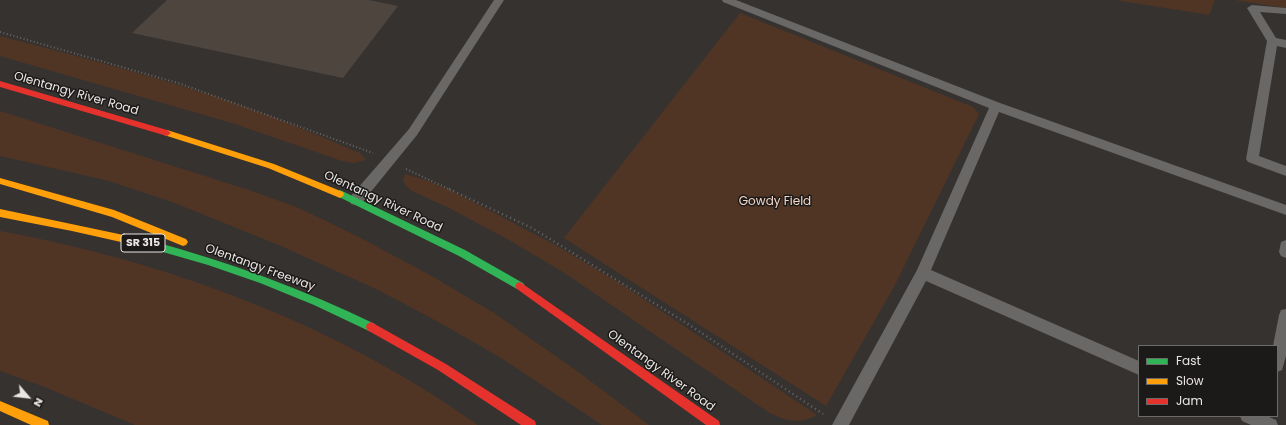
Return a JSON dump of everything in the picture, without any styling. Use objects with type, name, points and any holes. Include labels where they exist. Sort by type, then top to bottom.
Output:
[{"type":"main road","name":"Olentangy River Road","points":[[0,84],[165,132],[271,166],[356,200],[462,253],[519,285],[715,425]]},
{"type":"main road","points":[[0,180],[114,214],[189,244]]},
{"type":"main road","name":"Olentangy Freeway","points":[[0,213],[74,226],[188,255],[283,287],[336,310],[396,341],[454,375],[531,425]]},
{"type":"main road","points":[[203,250],[283,287]]},
{"type":"main road","points":[[0,406],[44,425]]},
{"type":"lane","points":[[356,200],[413,132],[499,0]]},
{"type":"lane","points":[[728,0],[996,106],[1286,210]]},
{"type":"lane","points":[[1286,11],[1252,8],[1272,42],[1252,159],[1286,171]]},
{"type":"lane","points":[[1272,42],[1286,44]]},
{"type":"lane","points":[[840,425],[923,273],[996,106]]},
{"type":"lane","points":[[1286,246],[1286,252]]},
{"type":"lane","points":[[923,273],[983,298],[1138,368]]},
{"type":"lane","points":[[1278,359],[1286,315]]},
{"type":"lane","points":[[1250,417],[1270,425]]},
{"type":"path","points":[[0,32],[180,84],[371,152],[389,160],[532,228],[688,324],[840,425]]},
{"type":"green space","points":[[1116,0],[1215,0],[1209,15]]},
{"type":"green space","points":[[1234,0],[1286,0],[1286,8]]},
{"type":"green space","name":"Gowdy Field","points":[[740,13],[973,107],[979,114],[895,285],[826,406],[564,238]]},
{"type":"green space","points":[[0,36],[120,68],[210,95],[270,116],[330,140],[360,153],[366,160],[354,163],[342,161],[235,124],[0,56]]},
{"type":"green space","points":[[0,111],[249,190],[299,208],[359,237],[430,275],[494,313],[577,371],[649,425],[602,425],[501,358],[442,324],[380,291],[281,246],[172,202],[109,181],[0,156]]},
{"type":"green space","points":[[405,174],[429,181],[460,195],[559,247],[621,284],[817,415],[804,420],[792,421],[768,412],[563,272],[507,239],[451,209],[412,191],[406,186],[403,180]]},
{"type":"green space","points":[[0,231],[64,244],[127,260],[250,302],[310,328],[368,357],[424,389],[478,425],[135,425],[42,386],[0,371]]},
{"type":"building","points":[[167,0],[369,0],[398,6],[343,78],[132,33]]},
{"type":"traffic: fast","points":[[340,194],[462,253],[520,286]]},
{"type":"traffic: fast","points":[[152,245],[208,261],[264,280],[318,302],[371,327]]},
{"type":"traffic: slow","points":[[167,133],[271,166],[340,194]]},
{"type":"traffic: slow","points":[[0,181],[114,214],[183,242]]},
{"type":"traffic: slow","points":[[0,213],[152,245]]},
{"type":"traffic: slow","points":[[0,406],[44,425]]},
{"type":"traffic: jam","points":[[0,84],[167,133]]},
{"type":"traffic: jam","points":[[520,286],[715,425]]},
{"type":"traffic: jam","points":[[371,327],[442,367],[531,425]]}]
